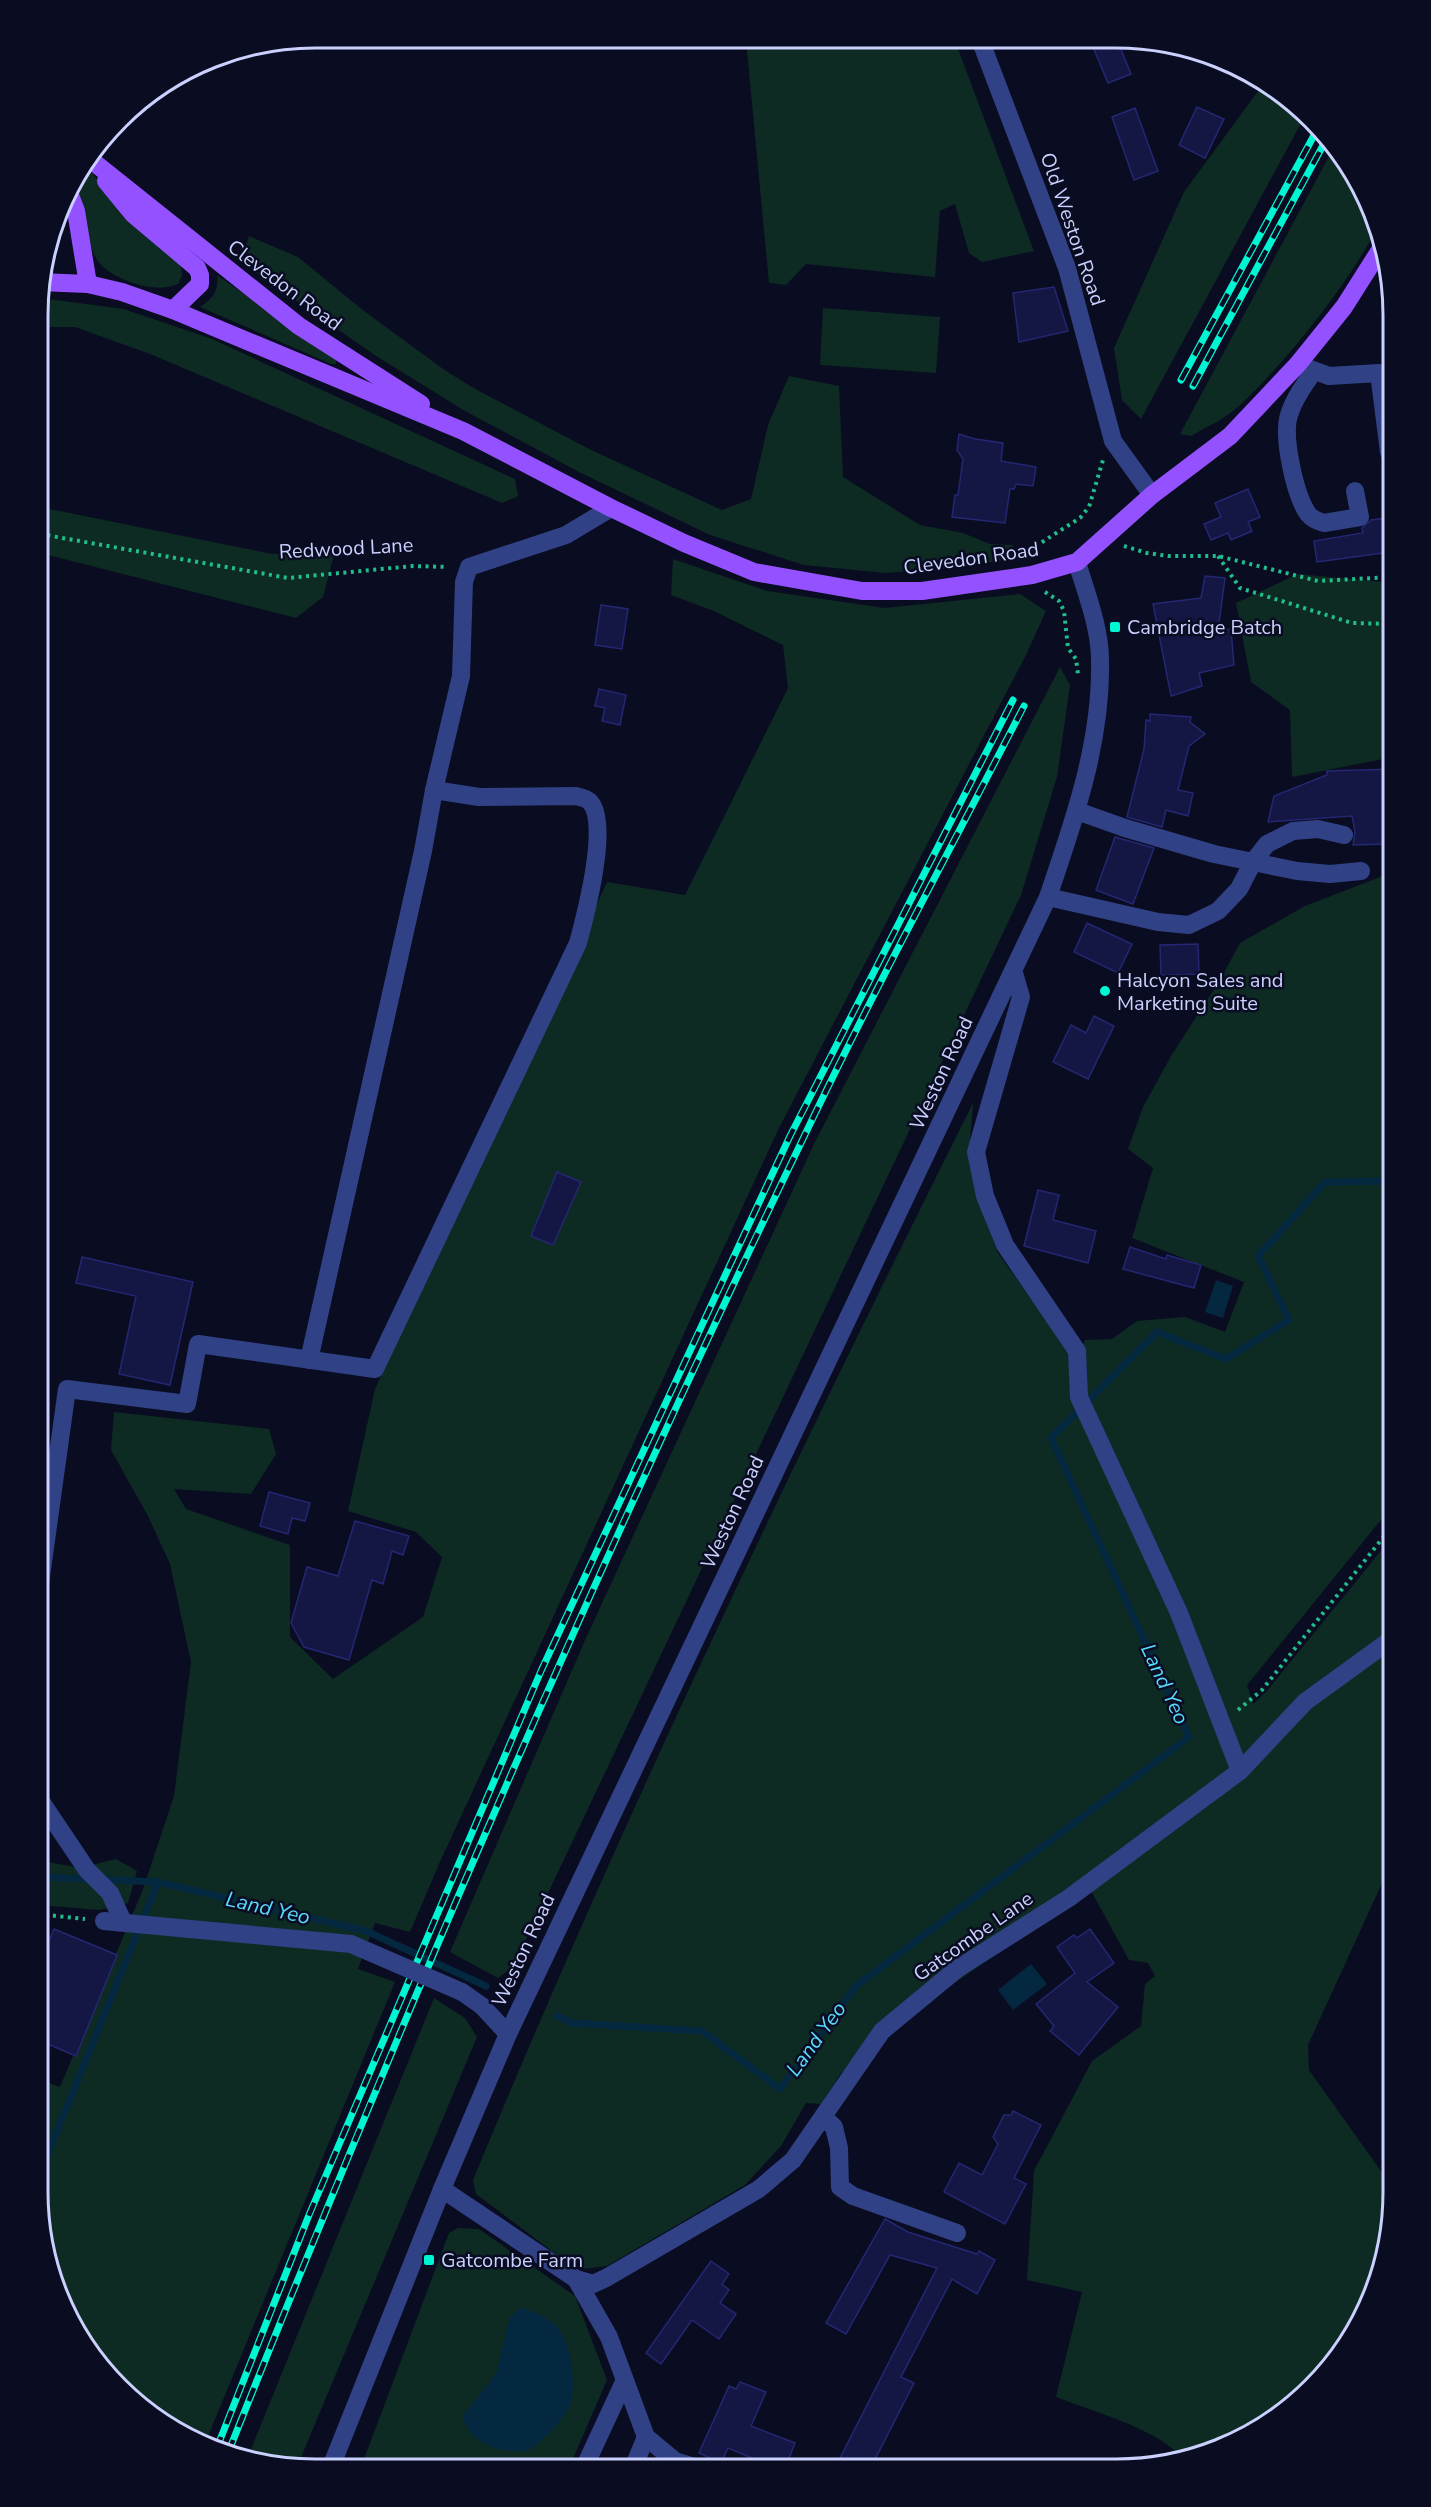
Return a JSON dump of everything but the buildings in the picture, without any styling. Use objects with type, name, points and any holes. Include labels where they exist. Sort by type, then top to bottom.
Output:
[{"type":"main road","name":"Clevedon Road","points":[[95,163],[299,326],[463,431]]},
{"type":"main road","name":"Clevedon Road","points":[[95,165],[133,214],[197,268],[200,284],[173,310]]},
{"type":"main road","points":[[73,203],[88,284]]},
{"type":"main road","name":"Clevedon Road","points":[[50,282],[88,284],[122,292],[173,310],[463,431],[611,508],[684,543],[754,572],[862,591],[922,591],[1032,575],[1077,562],[1152,495],[1230,436],[1306,367],[1376,256]]},
{"type":"street","name":"Old Weston Road","points":[[983,48],[1068,268],[1113,441],[1152,495]]},
{"type":"street","points":[[1355,491],[1360,517],[1324,524],[1308,513],[1293,475],[1286,438],[1288,418],[1306,367],[1329,376],[1379,372],[1383,404]]},
{"type":"street","points":[[309,1360],[461,676],[464,582],[469,567],[566,536],[611,508]]},
{"type":"street","name":"Weston Road","points":[[334,2459],[442,2189],[508,2034],[1014,973],[1048,897],[1077,811],[1096,728],[1101,659],[1077,562]]},
{"type":"street","points":[[48,1526],[67,1389],[187,1404],[198,1344],[375,1369],[578,943],[589,906],[599,830],[595,811],[589,801],[576,796],[479,797],[434,790]]},
{"type":"street","points":[[1077,811],[1125,828],[1215,854],[1297,871],[1330,874],[1361,871]]},
{"type":"street","points":[[1048,897],[1158,922],[1189,926],[1218,911],[1239,889],[1253,862],[1267,844],[1293,831],[1318,829],[1344,835]]},
{"type":"street","points":[[1014,973],[1021,997],[976,1152],[986,1196],[1005,1245],[1077,1351],[1079,1397],[1179,1613],[1240,1771]]},
{"type":"street","name":"Gatcombe Lane","points":[[576,2279],[593,2284],[606,2278],[759,2189],[793,2160],[882,2031],[957,1969],[1069,1898],[1240,1771],[1305,1701],[1383,1645]]},
{"type":"street","points":[[48,1812],[87,1870],[110,1893],[123,1922]]},
{"type":"street","points":[[105,1921],[351,1944],[462,1992],[482,2006],[508,2034]]},
{"type":"street","points":[[823,2117],[834,2127],[839,2148],[840,2187],[853,2196],[957,2233]]},
{"type":"street","points":[[442,2189],[576,2279],[609,2337],[646,2437],[673,2459]]},
{"type":"street","points":[[588,2459],[624,2382]]},
{"type":"street","points":[[637,2459],[646,2437]]},
{"type":"path","points":[[1079,682],[1076,659],[1068,648],[1064,611],[1059,601],[1051,593],[1034,589],[1028,551],[1080,518],[1089,507],[1104,458],[1113,441]]},
{"type":"path","name":"Redwood Lane","points":[[48,536],[288,578],[414,566],[469,567]]},
{"type":"path","points":[[1104,538],[1147,553],[1168,556],[1218,556],[1318,581],[1383,578]]},
{"type":"path","points":[[1218,556],[1240,588],[1352,623],[1383,624]]},
{"type":"path","points":[[1222,1725],[1262,1690],[1383,1539]]},
{"type":"path","points":[[48,1915],[105,1921]]},
{"type":"green space","points":[[747,48],[958,48],[1034,251],[982,262],[969,253],[955,204],[940,211],[935,277],[806,264],[786,285],[769,283]]},
{"type":"green space","points":[[1259,90],[1279,103],[1301,123],[1141,419],[1122,400],[1114,348],[1184,192]]},
{"type":"green space","points":[[1330,155],[1355,197],[1372,238],[1334,297],[1296,345],[1257,388],[1238,407],[1221,419],[1191,436],[1180,434]]},
{"type":"green space","points":[[90,172],[124,218],[181,265],[182,276],[178,284],[162,288],[139,285],[113,274],[101,265],[90,242],[78,193]]},
{"type":"green space","points":[[249,236],[298,257],[364,311],[446,371],[477,390],[591,450],[722,510],[751,499],[768,425],[789,376],[839,386],[843,477],[920,525],[963,533],[990,544],[1013,545],[1012,559],[941,569],[885,573],[804,565],[710,535],[579,472],[465,411],[376,356],[241,262]]},
{"type":"green space","points":[[217,275],[336,358],[336,364],[331,364],[200,307],[214,294]]},
{"type":"green space","points":[[49,299],[124,309],[212,339],[515,479],[518,496],[502,503],[150,354],[75,327],[48,327]]},
{"type":"green space","points":[[823,308],[940,317],[936,373],[820,365]]},
{"type":"green space","points":[[48,509],[272,554],[335,551],[323,597],[296,618],[48,555]]},
{"type":"green space","points":[[673,559],[767,591],[885,608],[1020,594],[1046,611],[1026,655],[779,1128],[439,1864],[410,1932],[375,1923],[358,1969],[395,1982],[208,2436],[181,2423],[152,2404],[126,2381],[103,2355],[84,2326],[68,2294],[57,2261],[50,2227],[48,2083],[60,2087],[142,1892],[174,1796],[191,1662],[170,1564],[148,1516],[111,1450],[114,1412],[269,1429],[276,1454],[251,1494],[174,1489],[186,1509],[290,1545],[290,1637],[333,1679],[423,1617],[442,1557],[416,1532],[348,1511],[375,1389],[607,882],[685,895],[788,688],[783,645],[714,611],[671,595]]},
{"type":"green space","points":[[1298,574],[1383,582],[1383,759],[1292,777],[1290,710],[1251,682],[1236,603]]},
{"type":"green space","points":[[1060,667],[1070,685],[1057,777],[1021,895],[513,1967],[498,1978],[450,1952],[586,1638],[814,1144]]},
{"type":"green space","points":[[1383,876],[1383,1517],[1247,1685],[1253,1704],[1266,1692],[1383,1548],[1383,1881],[1308,2045],[1309,2070],[1383,2174],[1381,2227],[1374,2261],[1363,2294],[1347,2326],[1317,2368],[1279,2404],[1250,2423],[1218,2439],[1176,2452],[1159,2439],[1125,2422],[1056,2397],[1082,2292],[1027,2280],[1034,2171],[1092,2061],[1141,2026],[1145,1984],[1155,1976],[1148,1963],[1129,1960],[1090,1889],[923,2005],[841,2073],[821,2104],[806,2103],[781,2146],[745,2185],[607,2266],[582,2269],[569,2264],[476,2194],[473,2180],[590,1907],[713,1637],[841,1369],[973,1103],[969,1154],[981,1209],[998,1253],[1070,1354],[1073,1370],[1085,1340],[1112,1339],[1137,1321],[1185,1317],[1225,1332],[1244,1282],[1132,1238],[1153,1168],[1128,1149],[1143,1107],[1171,1056],[1220,980],[1240,943],[1305,906]]},
{"type":"green space","points":[[116,1859],[137,1871],[128,1903],[100,1910],[48,1906],[48,1862],[80,1868]]},
{"type":"green space","points":[[434,1998],[465,2018],[477,2037],[301,2458],[250,2451]]},
{"type":"green space","points":[[458,2228],[479,2229],[575,2296],[607,2380],[573,2459],[364,2459],[449,2233]]},
{"type":"water","points":[[1216,1280],[1233,1286],[1223,1318],[1205,1312]]},
{"type":"water","points":[[1031,1964],[1047,1984],[1013,2010],[998,1990]]},
{"type":"water","points":[[520,2308],[548,2319],[562,2334],[572,2366],[573,2390],[568,2410],[551,2431],[530,2449],[514,2451],[498,2449],[481,2441],[468,2429],[462,2417],[496,2374],[510,2317]]},
{"type":"waterway","name":"Land Yeo","points":[[557,2016],[572,2023],[702,2031],[780,2089],[856,1986],[1189,1737],[1051,1438],[1157,1332],[1226,1359],[1289,1320],[1258,1256],[1325,1182],[1383,1181]]},
{"type":"waterway","name":"Land Yeo","points":[[48,1877],[158,1882],[366,1931],[486,1986]]},
{"type":"waterway","points":[[48,2153],[158,1882]]},
{"type":"railway","points":[[1181,380],[1314,136]]},
{"type":"railway","points":[[1193,386],[1323,146]]},
{"type":"railway","points":[[219,2441],[309,2215],[541,1671],[790,1136],[1013,700]]},
{"type":"railway","points":[[231,2446],[432,1958],[502,1794],[648,1468],[827,1090],[1024,706]]},
{"type":"place","name":"Cambridge Batch","points":[[1115,627]]},
{"type":"place","name":"Halcyon Sales and Marketing Suite","points":[[1105,991]]},
{"type":"place","name":"Gatcombe Farm","points":[[429,2260]]}]
